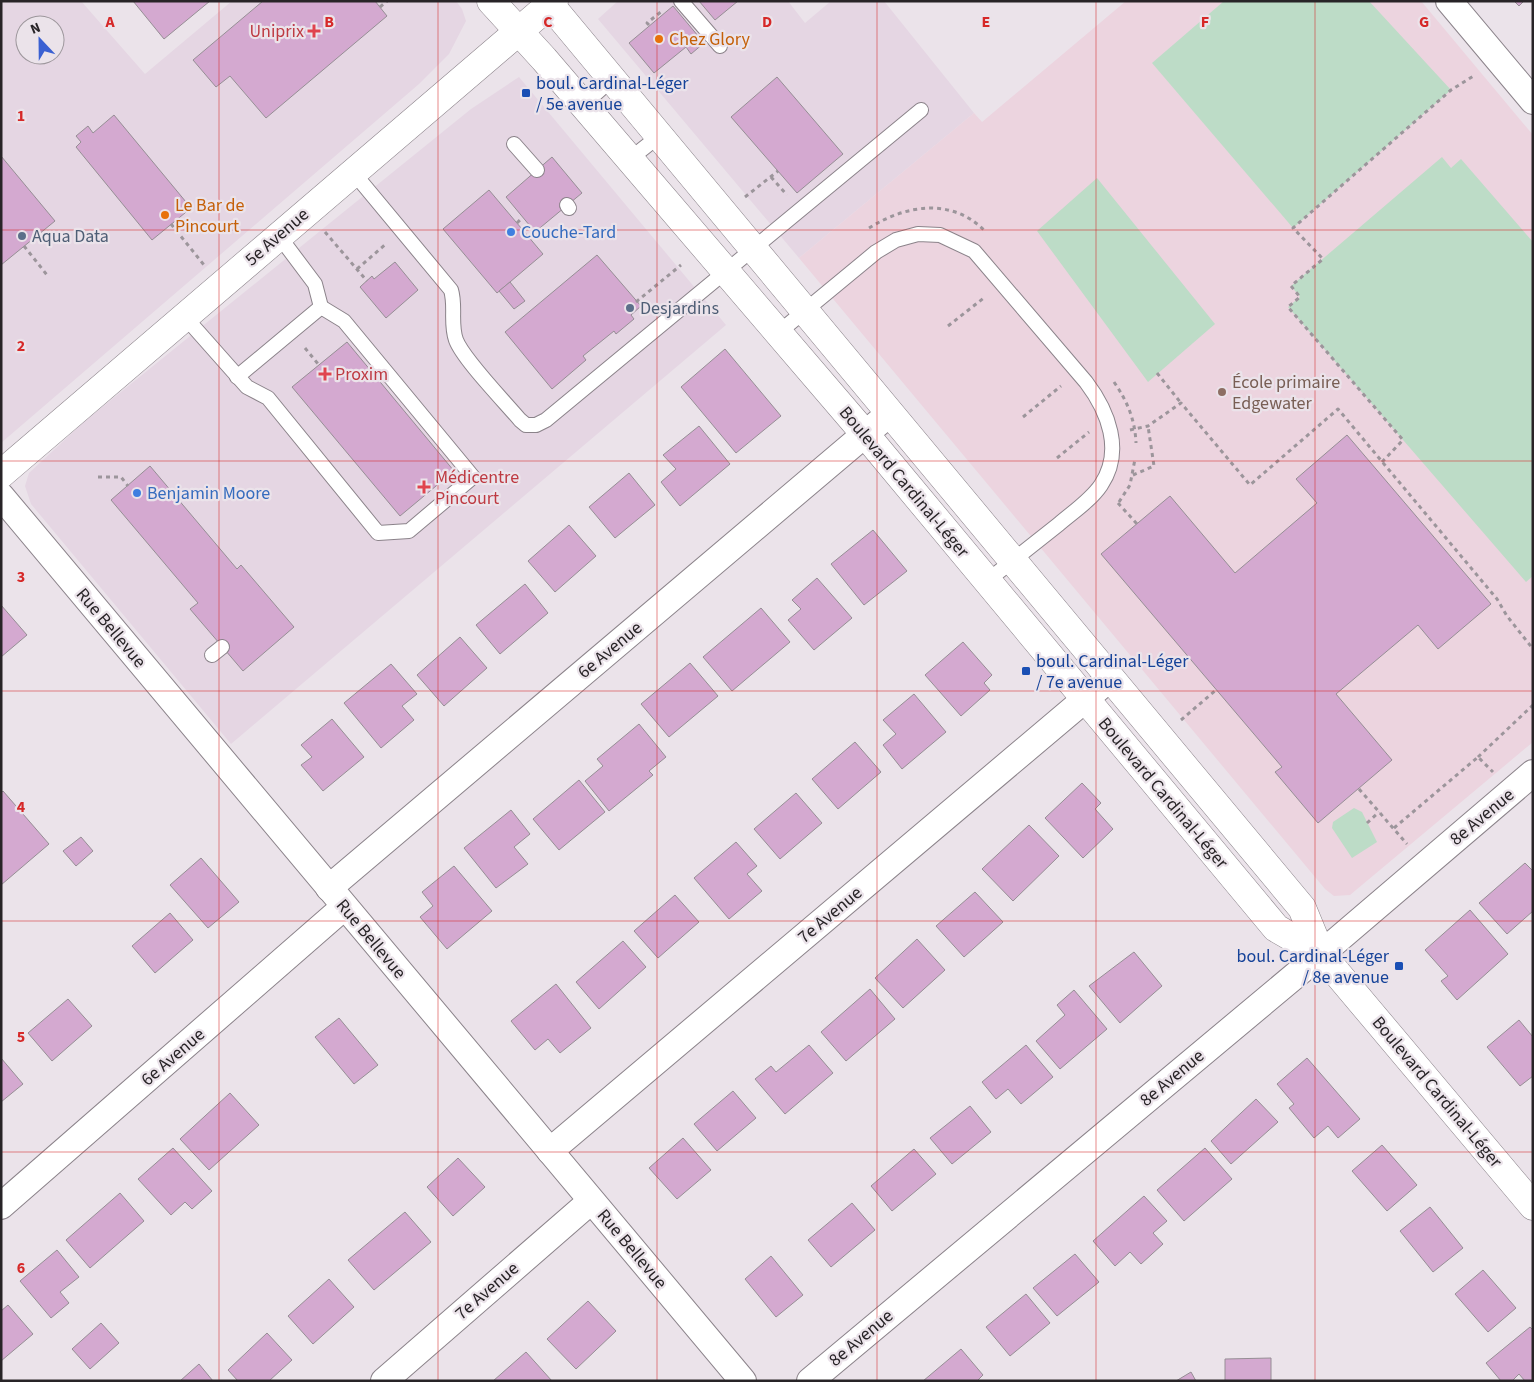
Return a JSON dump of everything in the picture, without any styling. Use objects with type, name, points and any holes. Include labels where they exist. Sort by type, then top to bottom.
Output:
[{"type":"street","name":"Boulevard Cardinal-Léger","points":[[492,1],[865,434],[1276,928],[1321,954]]},
{"type":"street","points":[[1449,1],[1533,101]]},
{"type":"street","name":"Boulevard Cardinal-Léger","points":[[550,2],[659,136],[1302,908],[1321,954],[1533,1206]]},
{"type":"street","name":"5e Avenue","points":[[1,474],[550,2]]},
{"type":"street","name":"6e Avenue","points":[[1,1206],[337,897],[890,413]]},
{"type":"street","name":"Rue Bellevue","points":[[1,496],[743,1381]]},
{"type":"street","name":"7e Avenue","points":[[550,1151],[1109,678]]},
{"type":"street","name":"8e Avenue","points":[[810,1381],[1321,954],[1533,773]]},
{"type":"street","name":"7e Avenue","points":[[384,1381],[591,1201]]},
{"type":"lane","points":[[681,1],[720,46]]},
{"type":"lane","points":[[583,105],[612,79]]},
{"type":"lane","points":[[353,172],[451,290],[454,300],[453,327],[456,341],[526,425],[536,425],[546,420],[921,110]]},
{"type":"lane","points":[[630,159],[659,136]]},
{"type":"lane","points":[[514,144],[537,170]]},
{"type":"lane","points":[[778,333],[876,252],[896,240],[918,234],[940,235],[974,251],[1078,372],[1102,402],[1110,428],[1112,446],[1109,466],[1101,484],[1083,504],[987,582]]},
{"type":"lane","points":[[185,317],[242,382],[268,398],[378,533],[409,530],[473,477],[344,321],[321,307],[315,284],[279,236]]},
{"type":"lane","points":[[242,382],[321,307]]},
{"type":"path","points":[[380,7],[387,1]]},
{"type":"path","points":[[650,25],[648,23],[667,7]]},
{"type":"path","points":[[1382,462],[1403,440],[1288,307],[1300,297],[1291,286],[1323,259],[1293,228],[1451,90],[1483,70],[1496,56]]},
{"type":"path","points":[[744,198],[778,171]]},
{"type":"path","points":[[517,223],[522,218]]},
{"type":"path","points":[[171,224],[208,271]]},
{"type":"path","points":[[320,226],[367,281]]},
{"type":"path","points":[[357,269],[402,230]]},
{"type":"path","points":[[24,246],[47,275]]},
{"type":"path","points":[[636,302],[681,265]]},
{"type":"path","points":[[948,326],[1002,284]]},
{"type":"path","points":[[1023,417],[1078,372]]},
{"type":"path","points":[[1157,373],[1250,485],[1338,409],[1497,599],[1507,616],[1533,649]]},
{"type":"path","points":[[1136,430],[1148,426],[1181,403]]},
{"type":"path","points":[[1133,475],[1154,466],[1148,426]]},
{"type":"path","points":[[1057,458],[1090,432],[1110,428]]},
{"type":"path","points":[[98,477],[121,477],[128,486]]},
{"type":"path","points":[[1111,508],[1119,502],[1137,524]]},
{"type":"path","points":[[1181,720],[1216,690]]},
{"type":"path","points":[[1394,828],[1478,756],[1533,705]]},
{"type":"path","points":[[1478,756],[1497,776]]},
{"type":"path","points":[[1359,789],[1411,848]]},
{"type":"path","points":[[1367,823],[1380,812]]},
{"type":"shaded area","points":[[1,1],[81,1],[145,74],[232,1],[456,1],[462,9],[466,21],[449,54],[419,84],[1,443]]},
{"type":"shaded area","points":[[618,1],[788,1],[805,23],[831,1],[884,1],[974,113],[799,258],[598,19]]},
{"type":"shaded area","name":"École primaire Edgewater","points":[[1126,1],[1421,1],[1533,135],[1533,742],[1350,895],[1334,896],[1325,889],[799,258],[974,113],[982,122]]},
{"type":"shaded area","points":[[519,77],[726,325],[231,744],[31,504],[25,486],[29,473],[85,421],[471,109]]},
{"type":"green space","points":[[1224,1],[1369,1],[1451,90],[1293,228],[1152,63]]},
{"type":"green space","points":[[1442,157],[1451,168],[1461,159],[1533,242],[1533,576],[1526,582],[1288,307],[1300,297],[1291,286]]},
{"type":"green space","points":[[1097,178],[1215,324],[1148,382],[1037,231]]},
{"type":"green space","points":[[1354,808],[1362,812],[1377,842],[1352,858],[1332,828],[1333,822]]},
{"type":"building","points":[[133,1],[210,1],[164,39]]},
{"type":"building","points":[[263,1],[375,1],[387,16],[266,118],[230,76],[216,87],[193,60]]},
{"type":"building","points":[[699,1],[738,1],[715,20]]},
{"type":"building","points":[[1514,1],[1524,1],[1519,6]]},
{"type":"building","points":[[673,6],[704,43],[691,54],[686,47],[654,73],[629,43]]},
{"type":"building","points":[[777,77],[843,154],[797,193],[731,117]]},
{"type":"building","points":[[114,115],[191,208],[152,240],[76,147],[81,142],[76,136],[88,126],[93,133]]},
{"type":"building","points":[[1,156],[55,221],[1,265]]},
{"type":"building","points":[[552,157],[582,193],[535,232],[506,197]]},
{"type":"building","points":[[489,190],[543,254],[497,293],[443,229]]},
{"type":"building","points":[[597,255],[641,306],[631,315],[634,319],[616,334],[614,331],[583,356],[586,360],[552,389],[505,332]]},
{"type":"building","points":[[395,262],[418,290],[386,318],[360,287],[372,276],[374,279]]},
{"type":"building","points":[[510,282],[525,301],[514,309],[499,291]]},
{"type":"building","points":[[347,342],[454,471],[400,516],[292,387]]},
{"type":"building","points":[[725,349],[781,416],[736,453],[681,387]]},
{"type":"building","points":[[699,426],[730,464],[680,506],[661,482],[676,469],[663,455]]},
{"type":"building","points":[[1347,435],[1491,604],[1438,649],[1418,625],[1336,694],[1392,760],[1318,823],[1275,772],[1282,767],[1101,554],[1170,496],[1235,573],[1317,503],[1296,479]]},
{"type":"building","points":[[150,466],[237,569],[241,565],[294,627],[243,671],[190,609],[198,603],[111,500]]},
{"type":"building","points":[[629,473],[655,505],[615,538],[589,507]]},
{"type":"building","points":[[569,525],[596,556],[555,592],[528,561]]},
{"type":"building","points":[[873,530],[907,571],[864,605],[831,564]]},
{"type":"building","points":[[817,578],[852,618],[814,650],[788,620],[801,609],[792,600]]},
{"type":"building","points":[[525,584],[548,613],[500,654],[476,625]]},
{"type":"building","points":[[1,605],[27,635],[1,657]]},
{"type":"building","points":[[761,608],[790,642],[732,691],[703,657]]},
{"type":"building","points":[[460,637],[487,668],[444,706],[417,675]]},
{"type":"building","points":[[963,642],[992,675],[984,683],[990,690],[961,716],[925,675]]},
{"type":"building","points":[[690,663],[718,696],[669,737],[641,704]]},
{"type":"building","points":[[391,664],[417,694],[402,706],[414,720],[381,748],[344,703]]},
{"type":"building","points":[[914,694],[946,732],[902,769],[883,745],[896,734],[883,720]]},
{"type":"building","points":[[332,719],[364,757],[323,791],[301,765],[312,757],[301,745]]},
{"type":"building","points":[[639,724],[666,757],[649,771],[653,775],[609,811],[585,781],[603,766],[597,759]]},
{"type":"building","points":[[855,742],[881,772],[838,809],[812,779]]},
{"type":"building","points":[[579,780],[605,812],[559,850],[533,819]]},
{"type":"building","points":[[1082,783],[1101,803],[1095,809],[1113,829],[1083,858],[1045,818]]},
{"type":"building","points":[[3,791],[49,844],[1,885],[1,793]]},
{"type":"building","points":[[796,793],[822,823],[780,859],[754,829]]},
{"type":"building","points":[[511,810],[530,834],[514,847],[528,864],[496,888],[464,848]]},
{"type":"building","points":[[1029,825],[1059,856],[1013,901],[982,869]]},
{"type":"building","points":[[81,837],[93,851],[76,866],[63,851]]},
{"type":"building","points":[[736,842],[757,866],[747,874],[762,891],[729,919],[694,878]]},
{"type":"building","points":[[201,858],[239,902],[208,928],[170,885]]},
{"type":"building","points":[[1525,863],[1533,871],[1533,911],[1507,934],[1479,903]]},
{"type":"building","points":[[454,866],[492,911],[447,949],[420,917],[433,906],[422,892]]},
{"type":"building","points":[[975,892],[1003,922],[964,957],[936,926]]},
{"type":"building","points":[[675,895],[699,922],[658,958],[634,931]]},
{"type":"building","points":[[1470,910],[1508,954],[1457,1000],[1441,981],[1448,976],[1425,950]]},
{"type":"building","points":[[170,913],[193,940],[155,973],[132,946]]},
{"type":"building","points":[[917,939],[945,970],[903,1008],[875,978]]},
{"type":"building","points":[[623,941],[646,967],[599,1009],[576,982]]},
{"type":"building","points":[[1134,952],[1162,986],[1120,1023],[1089,986]]},
{"type":"building","points":[[556,984],[591,1028],[560,1053],[548,1039],[535,1050],[511,1021]]},
{"type":"building","points":[[870,989],[895,1019],[846,1061],[821,1032]]},
{"type":"building","points":[[1074,990],[1107,1029],[1060,1069],[1036,1041],[1065,1015],[1057,1005]]},
{"type":"building","points":[[68,999],[92,1026],[52,1061],[28,1033]]},
{"type":"building","points":[[339,1018],[378,1065],[354,1084],[315,1037]]},
{"type":"building","points":[[1519,1020],[1533,1037],[1533,1076],[1520,1086],[1487,1047]]},
{"type":"building","points":[[809,1045],[833,1073],[785,1114],[755,1079],[771,1066],[776,1072]]},
{"type":"building","points":[[1026,1045],[1053,1077],[1021,1104],[1008,1089],[996,1099],[982,1082]]},
{"type":"building","points":[[1,1058],[23,1084],[1,1102]]},
{"type":"building","points":[[1307,1058],[1360,1119],[1338,1138],[1328,1126],[1314,1138],[1289,1108],[1294,1104],[1277,1084]]},
{"type":"building","points":[[733,1091],[756,1118],[717,1151],[694,1124]]},
{"type":"building","points":[[230,1093],[259,1125],[209,1170],[180,1139]]},
{"type":"building","points":[[1256,1099],[1278,1122],[1231,1164],[1211,1141]]},
{"type":"building","points":[[970,1106],[991,1132],[952,1164],[930,1138]]},
{"type":"building","points":[[683,1138],[711,1170],[677,1199],[649,1168]]},
{"type":"building","points":[[1382,1145],[1417,1185],[1387,1211],[1352,1171]]},
{"type":"building","points":[[173,1148],[212,1191],[192,1209],[185,1202],[171,1215],[138,1179]]},
{"type":"building","points":[[1205,1148],[1232,1179],[1184,1221],[1157,1190]]},
{"type":"building","points":[[914,1149],[936,1174],[892,1211],[871,1186]]},
{"type":"building","points":[[458,1158],[485,1187],[453,1216],[427,1187]]},
{"type":"building","points":[[120,1193],[144,1221],[90,1268],[66,1240]]},
{"type":"building","points":[[1144,1196],[1167,1221],[1153,1233],[1163,1244],[1141,1264],[1130,1252],[1115,1266],[1093,1241]]},
{"type":"building","points":[[852,1203],[875,1230],[831,1267],[808,1240]]},
{"type":"building","points":[[1430,1207],[1463,1248],[1433,1272],[1400,1231]]},
{"type":"building","points":[[405,1212],[431,1242],[374,1290],[348,1260]]},
{"type":"building","points":[[57,1250],[79,1277],[60,1292],[69,1303],[51,1318],[20,1281]]},
{"type":"building","points":[[1075,1254],[1099,1282],[1057,1316],[1033,1288]]},
{"type":"building","points":[[771,1256],[803,1295],[776,1317],[745,1279]]},
{"type":"building","points":[[1483,1270],[1516,1308],[1488,1332],[1455,1294]]},
{"type":"building","points":[[329,1279],[354,1307],[313,1344],[288,1316]]},
{"type":"building","points":[[1026,1294],[1050,1323],[1010,1356],[986,1327]]},
{"type":"building","points":[[588,1301],[616,1331],[576,1369],[547,1339]]},
{"type":"building","points":[[8,1305],[33,1334],[1,1361],[1,1311]]},
{"type":"building","points":[[101,1323],[119,1343],[90,1369],[72,1349]]},
{"type":"building","points":[[1530,1327],[1533,1330],[1533,1381],[1525,1381],[1519,1374],[1512,1381],[1501,1381],[1486,1363]]},
{"type":"building","points":[[267,1333],[292,1360],[269,1381],[238,1381],[228,1370]]},
{"type":"building","points":[[961,1349],[983,1375],[977,1381],[923,1381]]},
{"type":"building","points":[[526,1352],[552,1381],[493,1381]]},
{"type":"building","points":[[1271,1358],[1271,1381],[1225,1381],[1225,1359]]},
{"type":"building","points":[[199,1364],[213,1381],[180,1381]]},
{"type":"building","points":[[1191,1372],[1196,1381],[1176,1381]]},
{"type":"place","name":"Uniprix","points":[[314,31]]},
{"type":"place","name":"Chez Glory","points":[[659,39]]},
{"type":"place","name":"boul. Cardinal-Léger / 5e avenue","points":[[526,93]]},
{"type":"place","name":"Le Bar de Pincourt","points":[[165,215]]},
{"type":"place","name":"Couche-Tard","points":[[511,232]]},
{"type":"place","name":"Aqua Data","points":[[22,236]]},
{"type":"place","name":"Desjardins","points":[[630,308]]},
{"type":"place","name":"Proxim","points":[[325,374]]},
{"type":"place","name":"École primaire Edgewater","points":[[1222,392]]},
{"type":"place","name":"Médicentre Pincourt","points":[[424,487]]},
{"type":"place","name":"Benjamin Moore","points":[[137,493]]},
{"type":"place","name":"boul. Cardinal-Léger / 7e avenue","points":[[1026,671]]},
{"type":"place","name":"boul. Cardinal-Léger / 8e avenue","points":[[1399,966]]}]
